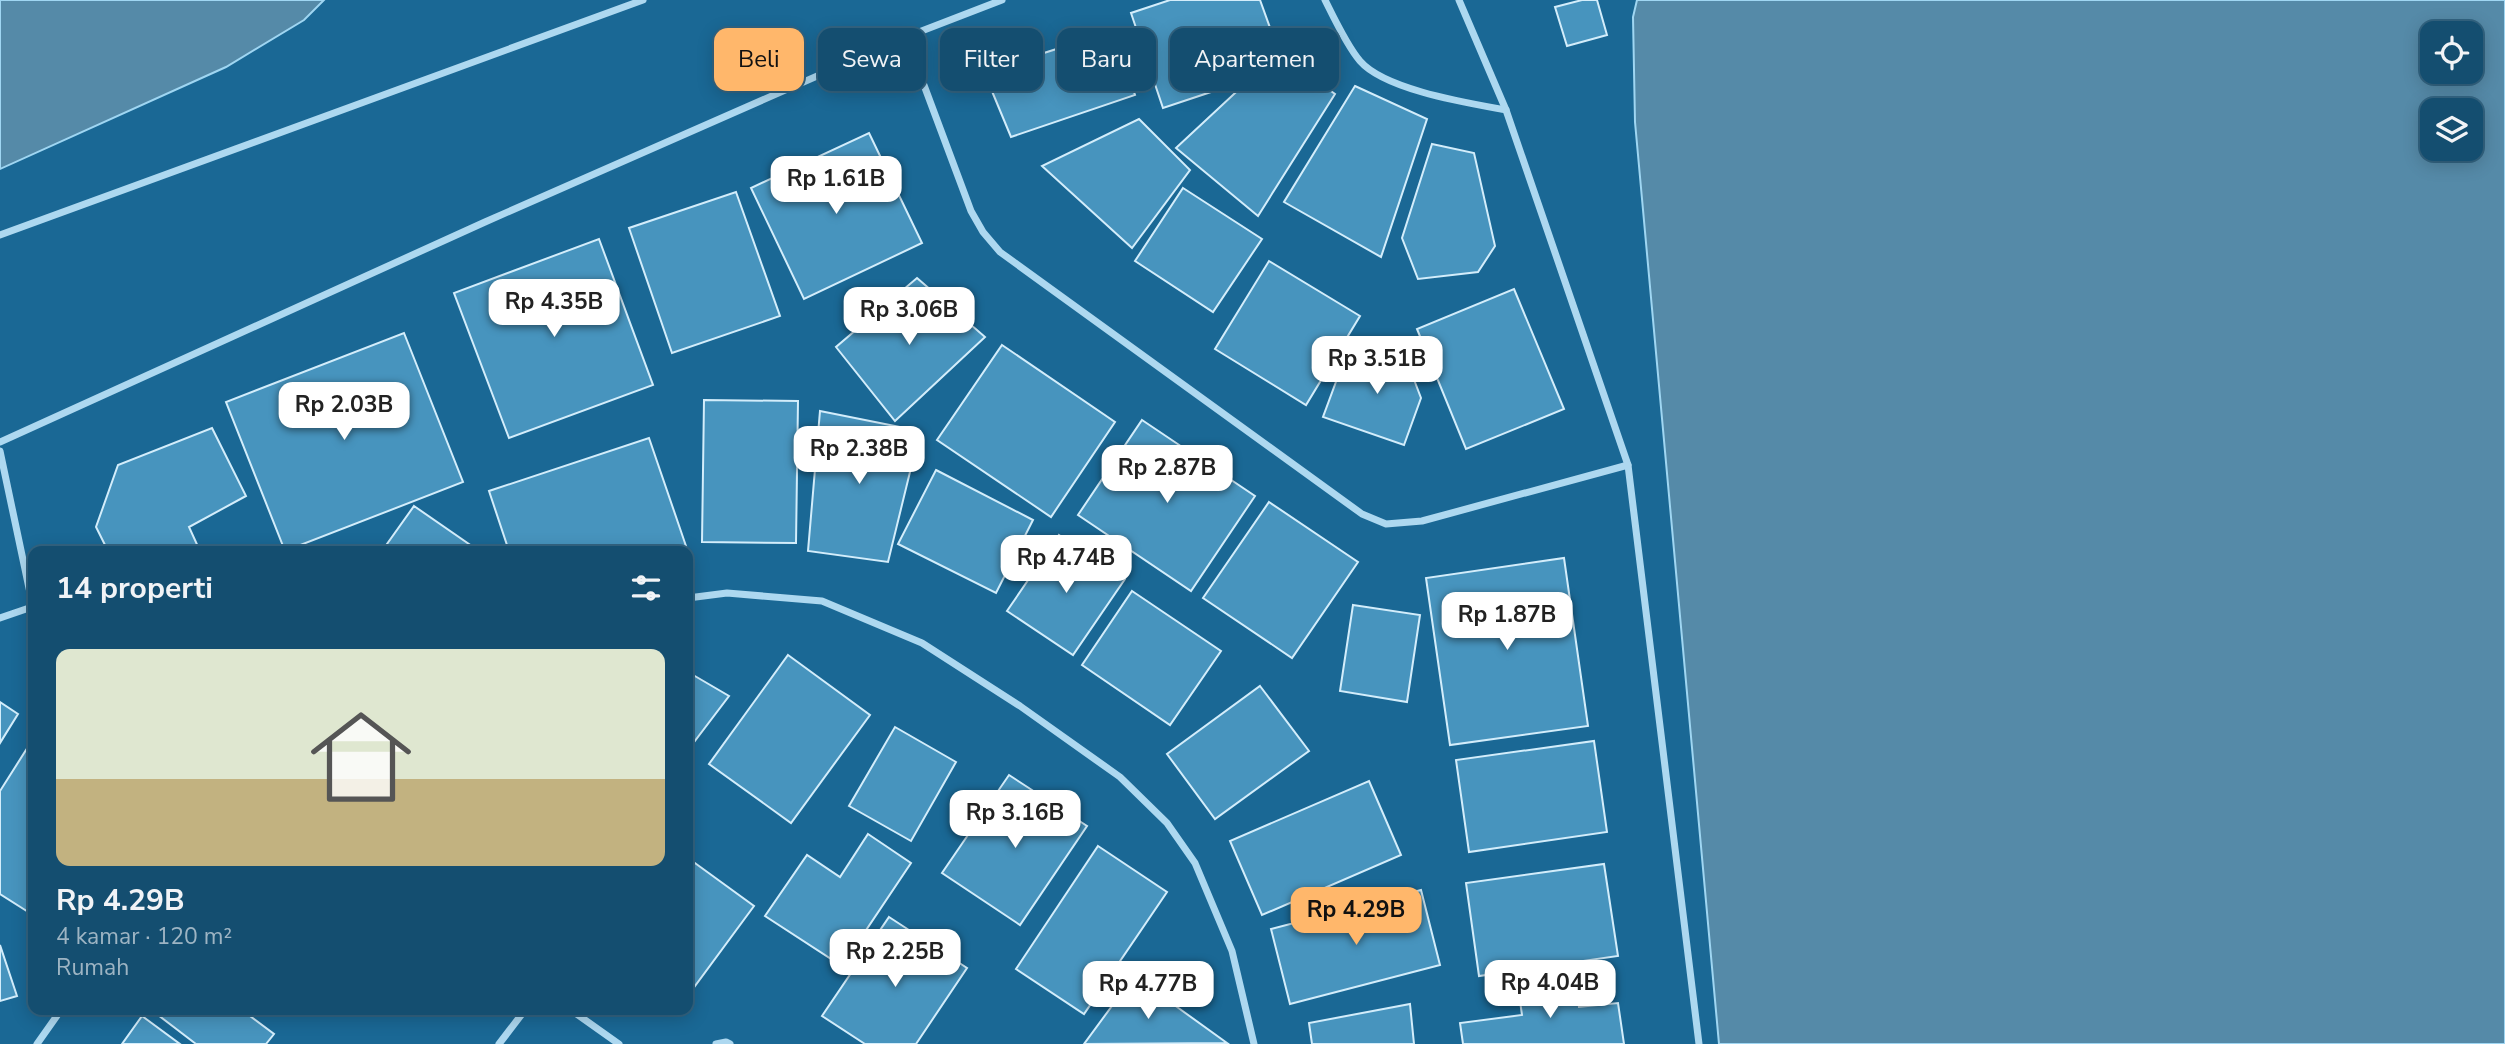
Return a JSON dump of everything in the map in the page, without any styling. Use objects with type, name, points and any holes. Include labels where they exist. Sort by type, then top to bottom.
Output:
[{"type":"street","points":[[0,235],[642,0]]},
{"type":"street","points":[[926,29],[1002,0]]},
{"type":"street","points":[[1325,0],[1360,62],[1392,82],[1451,99],[1506,110]]},
{"type":"street","points":[[1459,0],[1506,110],[1628,465],[1699,1044]]},
{"type":"street","points":[[0,443],[485,222],[818,76]]},
{"type":"street","points":[[926,91],[971,211],[983,232],[1000,252],[1362,514],[1386,524],[1422,521],[1628,465]]},
{"type":"street","points":[[0,451],[28,583]]},
{"type":"street","points":[[693,597],[727,593],[822,601],[922,643],[1020,706],[1120,777],[1167,823],[1195,863],[1232,951],[1254,1044]]},
{"type":"street","points":[[0,618],[28,609]]},
{"type":"street","points":[[37,1044],[57,1015]]},
{"type":"street","points":[[499,1044],[521,1015]]},
{"type":"street","points":[[578,1015],[619,1044]]},
{"type":"street","points":[[716,1044],[730,1044]]},
{"type":"water","points":[[0,0],[324,0],[304,20],[226,67],[0,169]]},
{"type":"water","points":[[1637,0],[2505,0],[2505,1044],[1719,1044],[1635,122],[1633,17]]},
{"type":"building","points":[[1170,0],[1260,0],[1270,28],[1170,28],[1170,91],[1214,91],[1163,108],[1156,87],[1156,28],[1136,28],[1131,13]]},
{"type":"building","points":[[1582,0],[1597,0],[1607,35],[1567,46],[1555,7]]},
{"type":"building","points":[[1057,49],[1057,91],[1134,91],[1135,95],[1011,137],[992,91],[1043,91],[1043,53]]},
{"type":"building","points":[[1355,86],[1427,119],[1381,257],[1284,202]]},
{"type":"building","points":[[1237,91],[1331,91],[1335,94],[1258,216],[1176,148]]},
{"type":"building","points":[[1139,119],[1190,170],[1132,248],[1042,166]]},
{"type":"building","points":[[869,133],[922,243],[804,299],[751,188]]},
{"type":"building","points":[[1432,144],[1474,153],[1495,246],[1478,272],[1418,279],[1402,238]]},
{"type":"building","points":[[1183,188],[1262,239],[1213,312],[1135,261]]},
{"type":"building","points":[[736,192],[780,316],[672,353],[629,228]]},
{"type":"building","points":[[599,239],[653,385],[509,438],[454,293]]},
{"type":"building","points":[[1269,261],[1360,316],[1306,405],[1215,349]]},
{"type":"building","points":[[917,278],[985,337],[895,421],[836,347]]},
{"type":"building","points":[[1514,289],[1564,409],[1466,449],[1417,329]]},
{"type":"building","points":[[404,333],[463,482],[298,546],[283,546],[226,402]]},
{"type":"building","points":[[1400,343],[1421,398],[1404,445],[1323,417],[1340,371]]},
{"type":"building","points":[[1002,345],[1115,422],[1051,517],[937,440]]},
{"type":"building","points":[[704,400],[798,401],[796,543],[702,542]]},
{"type":"building","points":[[820,411],[920,431],[888,562],[808,551]]},
{"type":"building","points":[[1142,420],[1255,496],[1191,591],[1078,515]]},
{"type":"building","points":[[212,428],[246,496],[189,527],[198,546],[106,546],[96,527],[118,465]]},
{"type":"building","points":[[649,438],[686,546],[507,546],[489,491]]},
{"type":"building","points":[[936,470],[1033,520],[996,593],[898,544]]},
{"type":"building","points":[[1269,502],[1358,562],[1292,658],[1203,598]]},
{"type":"building","points":[[414,506],[472,546],[386,546]]},
{"type":"building","points":[[1059,535],[1125,579],[1073,655],[1007,611]]},
{"type":"building","points":[[1564,558],[1588,726],[1450,745],[1426,578]]},
{"type":"building","points":[[1132,591],[1221,651],[1170,725],[1082,665]]},
{"type":"building","points":[[1353,605],[1420,615],[1407,702],[1340,691]]},
{"type":"building","points":[[788,655],[870,715],[791,823],[709,764]]},
{"type":"building","points":[[693,675],[729,696],[693,743]]},
{"type":"building","points":[[1260,686],[1309,751],[1215,819],[1167,754]]},
{"type":"building","points":[[0,702],[18,714],[0,743]]},
{"type":"building","points":[[895,727],[956,762],[911,841],[849,806]]},
{"type":"building","points":[[1594,741],[1607,832],[1469,852],[1456,760]]},
{"type":"building","points":[[28,747],[28,912],[0,894],[0,791]]},
{"type":"building","points":[[1009,775],[1087,826],[1020,925],[942,873]]},
{"type":"building","points":[[1369,781],[1401,855],[1262,915],[1230,841]]},
{"type":"building","points":[[868,834],[911,863],[842,966],[765,916],[807,855],[840,877]]},
{"type":"building","points":[[1098,846],[1167,892],[1084,1014],[1016,969]]},
{"type":"building","points":[[693,862],[754,906],[693,989]]},
{"type":"building","points":[[1604,864],[1618,956],[1479,976],[1466,883]]},
{"type":"building","points":[[1421,890],[1440,965],[1290,1004],[1271,929]]},
{"type":"building","points":[[889,917],[967,968],[916,1044],[865,1044],[822,1016]]},
{"type":"building","points":[[0,945],[17,996],[0,1001]]},
{"type":"building","points":[[1134,976],[1227,1043],[1084,1044]]},
{"type":"building","points":[[1575,980],[1579,1007],[1618,1003],[1624,1044],[1463,1044],[1460,1023],[1522,1015],[1518,987]]},
{"type":"building","points":[[1410,1004],[1414,1044],[1312,1044],[1309,1023]]},
{"type":"building","points":[[158,1015],[249,1015],[274,1034],[266,1044],[196,1044]]},
{"type":"building","points":[[142,1016],[180,1044],[122,1044]]}]
